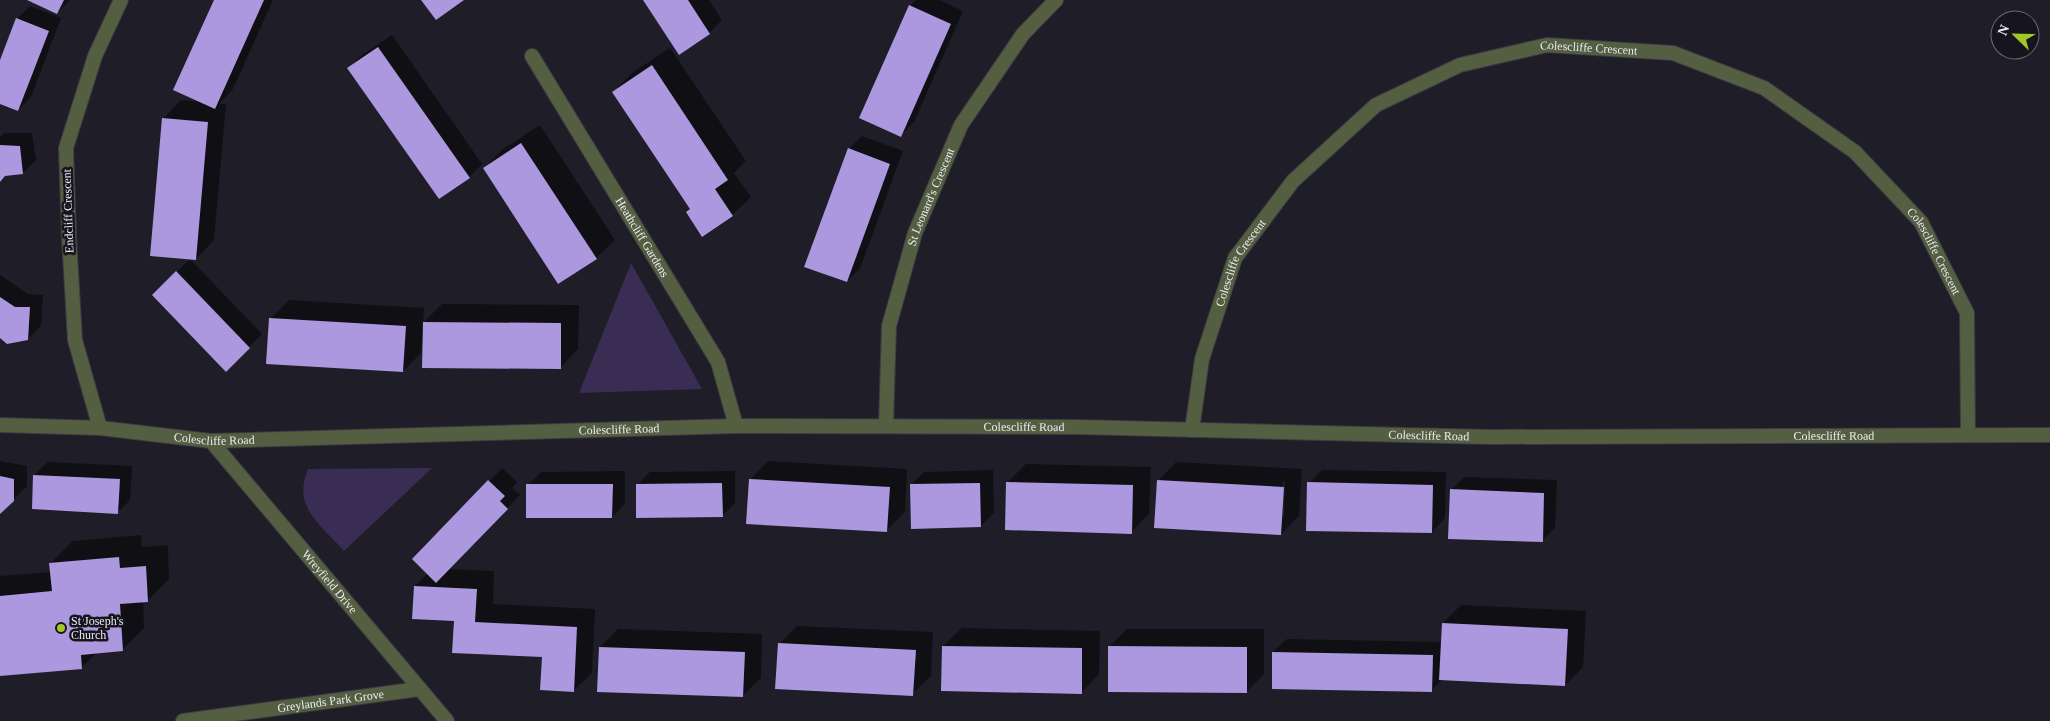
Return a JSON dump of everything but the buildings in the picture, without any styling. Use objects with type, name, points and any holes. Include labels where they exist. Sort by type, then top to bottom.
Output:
[{"type":"street","name":"Endcliff Crescent","points":[[100,428],[75,340],[66,148],[94,56],[121,0]]},
{"type":"street","name":"St Leonard's Crescent","points":[[886,426],[889,326],[915,233],[961,125],[1023,34],[1056,0]]},
{"type":"street","name":"Colescliffe Crescent","points":[[1192,430],[1202,359],[1235,258],[1293,181],[1376,105],[1460,65],[1547,45],[1673,54],[1764,88],[1855,152],[1921,222],[1967,313],[1968,435]]},
{"type":"street","name":"Heathcliff Gardens","points":[[532,56],[718,362],[736,426]]},
{"type":"street","name":"Colescliffe Road","points":[[0,425],[100,428],[211,441],[736,426],[1192,430],[1509,437],[2050,436]]},
{"type":"street","name":"Wreyfield Drive","points":[[211,441],[447,721]]},
{"type":"street","name":"Greylands Park Grove","points":[[183,721],[419,689]]},
{"type":"shaded area","points":[[631,263],[702,389],[579,393]]},
{"type":"shaded area","points":[[432,468],[344,551],[318,523],[306,505],[304,482],[308,469]]},
{"type":"place","name":"St Joseph's Church","points":[[61,628]]}]
